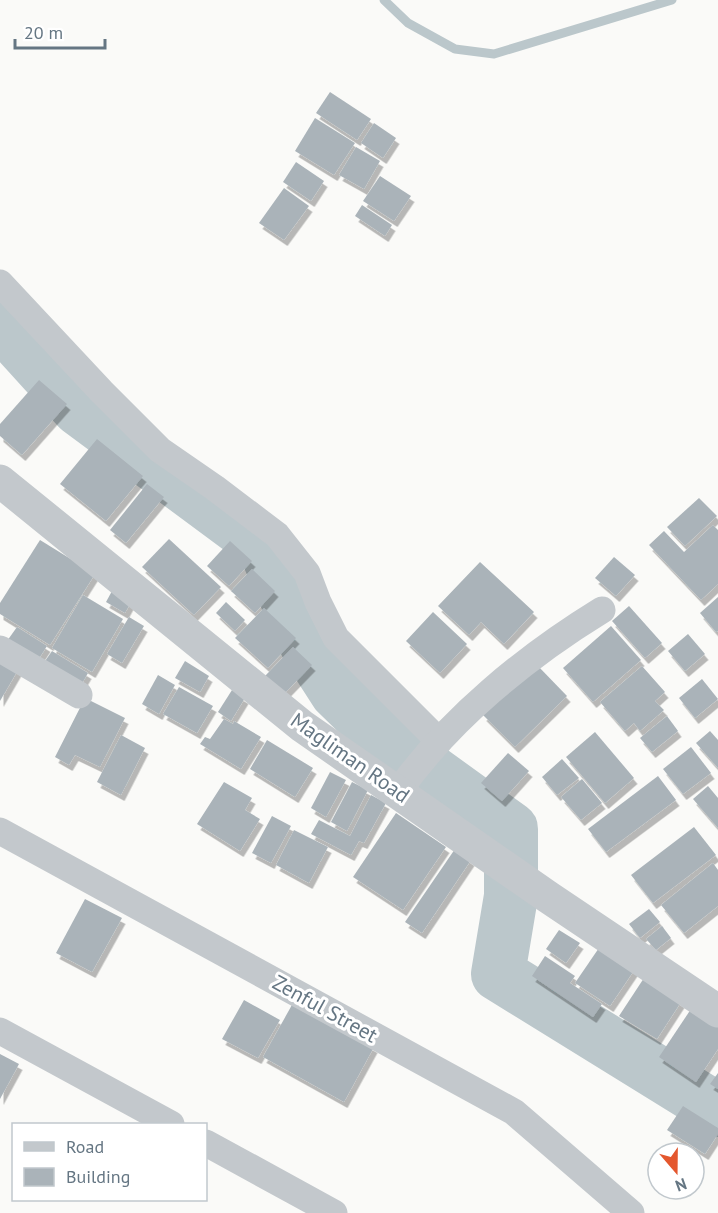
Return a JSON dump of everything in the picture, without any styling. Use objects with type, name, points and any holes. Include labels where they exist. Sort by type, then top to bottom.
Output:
[{"type":"street","points":[[0,283],[160,450],[278,536],[307,573],[336,638],[420,763],[527,661],[602,610]]},
{"type":"street","name":"Magliman Road","points":[[0,481],[302,726],[420,763],[503,865],[718,1011]]},
{"type":"street","points":[[0,649],[79,695]]},
{"type":"street","name":"Zenful Street","points":[[0,831],[514,1112],[631,1213]]},
{"type":"street","points":[[0,1031],[167,1123]]},
{"type":"street","points":[[207,1144],[334,1213]]},
{"type":"building","points":[[330,92],[371,119],[357,140],[316,113]]},
{"type":"building","points":[[315,118],[355,143],[334,175],[295,151]]},
{"type":"building","points":[[374,123],[396,138],[383,158],[361,143]]},
{"type":"building","points":[[356,147],[380,161],[364,189],[339,175]]},
{"type":"building","points":[[296,162],[324,181],[311,201],[283,182]]},
{"type":"building","points":[[380,176],[411,196],[394,221],[363,201]]},
{"type":"building","points":[[284,188],[309,206],[284,240],[259,223]]},
{"type":"building","points":[[362,205],[392,225],[385,236],[355,216]]},
{"type":"building","points":[[39,380],[67,404],[22,455],[0,436],[0,424]]},
{"type":"building","points":[[97,439],[143,476],[106,521],[60,484]]},
{"type":"building","points":[[147,484],[164,497],[126,543],[110,530]]},
{"type":"building","points":[[699,498],[717,516],[685,546],[667,527]]},
{"type":"building","points":[[713,525],[718,530],[718,584],[701,600],[649,545],[664,531],[684,552]]},
{"type":"building","points":[[169,539],[221,587],[194,615],[142,567]]},
{"type":"building","points":[[40,540],[95,574],[50,645],[0,614],[0,603]]},
{"type":"building","points":[[230,541],[252,561],[229,586],[207,566]]},
{"type":"building","points":[[614,557],[635,575],[616,596],[595,578]]},
{"type":"building","points":[[480,562],[534,612],[504,644],[481,622],[469,635],[438,606]]},
{"type":"building","points":[[252,569],[275,591],[255,613],[231,591]]},
{"type":"building","points":[[112,591],[131,602],[125,613],[106,602]]},
{"type":"building","points":[[83,595],[123,619],[92,672],[52,648]]},
{"type":"building","points":[[718,597],[718,631],[716,632],[700,613]]},
{"type":"building","points":[[226,602],[245,620],[235,631],[216,613]]},
{"type":"building","points":[[629,606],[662,643],[645,658],[612,621]]},
{"type":"building","points":[[264,608],[296,638],[268,668],[235,638]]},
{"type":"building","points":[[433,612],[467,644],[440,673],[406,641]]},
{"type":"building","points":[[129,617],[144,626],[122,663],[107,654]]},
{"type":"building","points":[[611,626],[641,660],[593,702],[563,668]]},
{"type":"building","points":[[17,627],[47,646],[38,660],[7,641]]},
{"type":"building","points":[[688,634],[705,654],[685,671],[668,651]]},
{"type":"building","points":[[293,647],[312,665],[285,693],[265,676]]},
{"type":"building","points":[[52,651],[88,673],[80,687],[43,664]]},
{"type":"building","points":[[0,659],[18,670],[0,701]]},
{"type":"building","points":[[185,661],[209,676],[200,692],[175,678]]},
{"type":"building","points":[[536,664],[567,696],[515,747],[483,715]]},
{"type":"building","points":[[642,666],[665,692],[655,701],[664,710],[640,731],[634,723],[625,731],[600,702]]},
{"type":"building","points":[[158,675],[175,685],[159,714],[142,704]]},
{"type":"building","points":[[702,679],[718,699],[695,718],[679,698]]},
{"type":"building","points":[[179,687],[213,706],[197,733],[163,714]]},
{"type":"building","points":[[232,690],[245,698],[231,721],[218,712]]},
{"type":"building","points":[[85,698],[125,718],[100,767],[75,755],[69,765],[55,757]]},
{"type":"building","points":[[667,716],[678,731],[652,752],[640,738]]},
{"type":"building","points":[[224,719],[233,724],[234,721],[261,737],[241,769],[200,744],[205,737],[210,739]]},
{"type":"building","points":[[710,731],[718,740],[718,768],[696,743]]},
{"type":"building","points":[[595,732],[634,778],[605,803],[566,757]]},
{"type":"building","points":[[121,735],[145,748],[121,795],[97,782]]},
{"type":"building","points":[[267,740],[313,768],[295,797],[250,769]]},
{"type":"building","points":[[691,747],[711,773],[683,794],[663,769]]},
{"type":"building","points":[[508,753],[529,771],[502,801],[481,783]]},
{"type":"building","points":[[562,759],[579,778],[557,795],[542,777]]},
{"type":"building","points":[[330,772],[346,780],[326,817],[311,808]]},
{"type":"building","points":[[658,776],[676,800],[606,852],[588,829]]},
{"type":"building","points":[[582,779],[602,803],[581,820],[561,797]]},
{"type":"building","points":[[224,782],[252,798],[245,810],[260,819],[240,851],[197,824]]},
{"type":"building","points":[[352,782],[368,790],[347,831],[331,822]]},
{"type":"building","points":[[708,786],[718,798],[718,828],[693,799]]},
{"type":"building","points":[[371,795],[386,803],[364,843],[359,841],[351,855],[311,834],[319,820],[350,836]]},
{"type":"building","points":[[396,813],[446,847],[403,910],[353,877]]},
{"type":"building","points":[[272,816],[291,826],[271,863],[252,853]]},
{"type":"building","points":[[694,827],[716,855],[653,903],[631,875]]},
{"type":"building","points":[[294,830],[328,847],[309,883],[276,865]]},
{"type":"building","points":[[455,849],[471,860],[422,933],[405,922]]},
{"type":"building","points":[[713,863],[718,870],[718,906],[684,933],[661,905]]},
{"type":"building","points":[[85,899],[122,918],[92,972],[56,953]]},
{"type":"building","points":[[649,909],[660,922],[640,938],[629,924]]},
{"type":"building","points":[[662,926],[671,938],[656,950],[646,939]]},
{"type":"building","points":[[559,930],[580,943],[566,963],[546,949]]},
{"type":"building","points":[[603,942],[637,966],[610,1006],[575,983]]},
{"type":"building","points":[[545,956],[575,976],[570,983],[602,1004],[593,1017],[532,976]]},
{"type":"building","points":[[644,978],[681,1002],[657,1039],[619,1016]]},
{"type":"building","points":[[244,1000],[280,1020],[258,1058],[222,1039]]},
{"type":"building","points":[[293,1003],[374,1047],[344,1102],[263,1057]]},
{"type":"building","points":[[691,1009],[718,1026],[718,1049],[696,1082],[659,1057]]},
{"type":"building","points":[[0,1054],[19,1064],[0,1099]]},
{"type":"building","points":[[718,1073],[718,1089],[710,1084]]},
{"type":"building","points":[[683,1106],[718,1128],[718,1134],[706,1152],[706,1141],[684,1141],[667,1130]]},
{"type":"waterway","points":[[384,0],[408,23],[455,49],[494,54],[672,0]]},
{"type":"waterway","points":[[0,322],[79,409],[264,546],[308,648],[337,693],[378,733],[511,829],[511,896],[498,974],[718,1110]]}]
